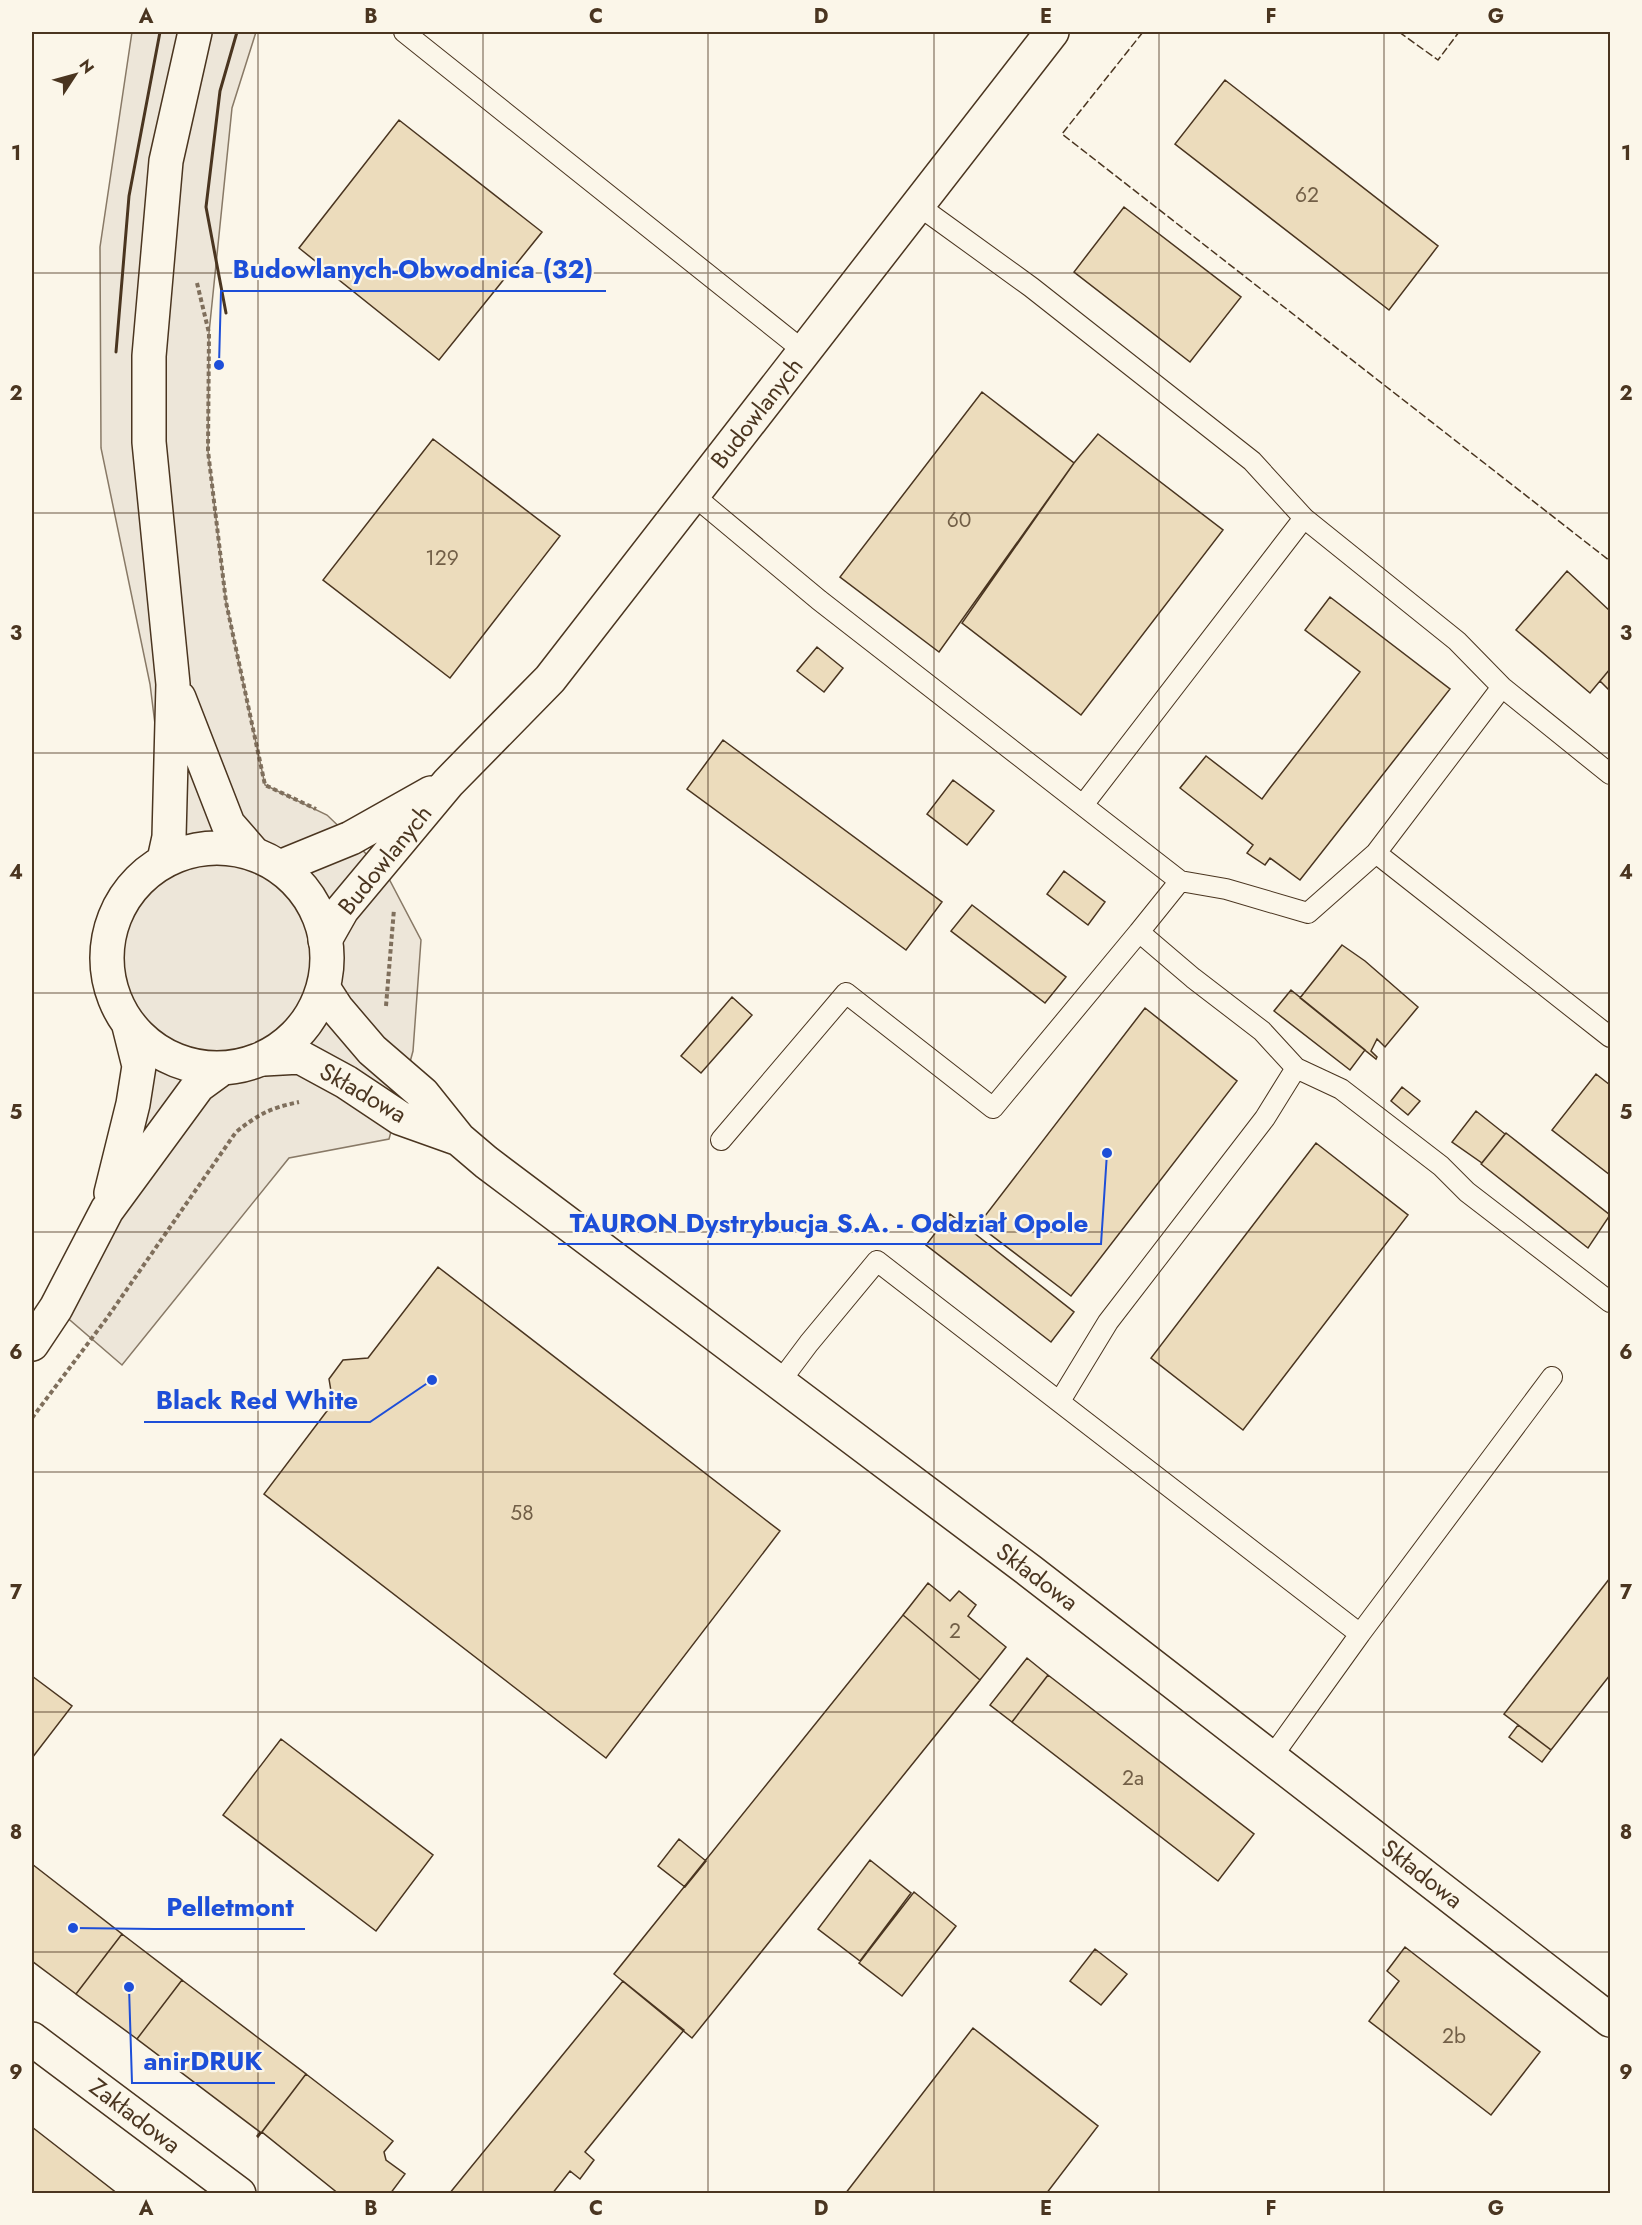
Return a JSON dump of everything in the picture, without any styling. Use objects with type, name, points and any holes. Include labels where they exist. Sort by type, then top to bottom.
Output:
[{"type":"street","points":[[164,860],[169,837],[173,684],[149,442],[149,356],[166,161],[195,32]]},
{"type":"street","name":"Budowlanych","points":[[325,940],[342,910],[448,783],[550,679],[1052,32]]},
{"type":"street","points":[[129,1026],[152,1048],[181,1064],[220,1070],[238,1068],[264,1059],[288,1043],[308,1022],[324,989],[328,952],[320,917],[301,886],[267,860],[228,824],[173,684]]},
{"type":"street","name":"Budowlanych","points":[[267,860],[351,838],[448,783]]},
{"type":"street","points":[[107,1210],[133,1104],[139,1066],[129,1026],[113,998],[106,967],[108,935],[119,904],[138,879],[164,860],[195,849],[226,847],[267,860]]},
{"type":"street","name":"Składowa","points":[[324,989],[337,1009],[372,1050],[423,1094],[459,1139],[486,1162],[1030,1571],[1611,2020]]},
{"type":"street","name":"Składowa","points":[[264,1059],[300,1057],[346,1082],[400,1118],[459,1139]]},
{"type":"street","points":[[32,1344],[56,1308],[107,1210],[198,1086],[220,1070]]},
{"type":"street","name":"Zakładowa","points":[[32,2039],[239,2193]]},
{"type":"lane","points":[[404,32],[805,352]]},
{"type":"lane","points":[[919,206],[1031,287],[1252,461],[1304,518],[1457,640],[1502,687],[1611,774]]},
{"type":"lane","points":[[693,495],[819,600],[1180,881],[1226,889],[1308,912],[1376,853],[1502,687]]},
{"type":"lane","points":[[1083,805],[1304,518]]},
{"type":"lane","points":[[1376,853],[1611,1037]]},
{"type":"lane","points":[[721,1140],[846,993],[993,1108],[1180,881]]},
{"type":"lane","points":[[1139,932],[1193,978],[1262,1031],[1296,1068],[1341,1089],[1441,1166],[1467,1192],[1611,1302]]},
{"type":"lane","points":[[1060,1401],[1108,1322],[1265,1118],[1296,1068]]},
{"type":"lane","points":[[779,1383],[878,1260],[1360,1634]]},
{"type":"lane","points":[[1271,1758],[1360,1634],[1552,1377]]},
{"type":"path","points":[[195,276],[209,333],[208,451],[226,602],[265,785],[317,810]]},
{"type":"path","points":[[386,1012],[395,901]]},
{"type":"path","points":[[32,1418],[107,1318],[236,1132],[260,1114],[281,1106],[310,1101]]},
{"type":"shaded area","points":[[132,32],[256,32],[232,108],[209,333],[208,451],[226,602],[265,785],[327,815],[351,838],[388,877],[421,940],[413,1051],[389,1139],[289,1158],[122,1365],[56,1308],[107,1210],[129,1026],[113,998],[106,967],[108,935],[119,905],[138,879],[164,860],[169,837],[150,684],[101,448],[100,247]]},
{"type":"building","points":[[1225,80],[1438,246],[1389,310],[1175,144]]},
{"type":"building","points":[[399,120],[542,232],[439,360],[299,248]]},
{"type":"building","points":[[1124,207],[1241,297],[1190,362],[1074,272]]},
{"type":"building","points":[[982,392],[1074,463],[939,652],[840,577]]},
{"type":"building","points":[[1098,434],[1223,530],[1081,715],[962,623],[1074,463]]},
{"type":"building","points":[[433,439],[560,536],[450,678],[323,580]]},
{"type":"building","points":[[1567,571],[1610,611],[1610,669],[1590,693],[1516,630]]},
{"type":"building","points":[[1330,597],[1450,689],[1300,880],[1270,858],[1265,865],[1247,853],[1253,845],[1180,788],[1206,756],[1262,799],[1360,672],[1305,630]]},
{"type":"building","points":[[817,647],[843,668],[824,692],[797,671]]},
{"type":"building","points":[[1610,669],[1610,691],[1600,681]]},
{"type":"building","points":[[723,740],[942,902],[906,950],[687,789]]},
{"type":"building","points":[[953,780],[994,811],[967,845],[927,814]]},
{"type":"building","points":[[1064,871],[1105,902],[1088,925],[1047,894]]},
{"type":"building","points":[[972,905],[1066,977],[1045,1003],[951,931]]},
{"type":"building","points":[[1342,945],[1365,961],[1418,1007],[1385,1047],[1377,1039],[1371,1051],[1377,1057],[1376,1059],[1300,998]]},
{"type":"building","points":[[1291,990],[1365,1050],[1350,1070],[1274,1011]]},
{"type":"building","points":[[732,997],[752,1015],[701,1073],[681,1056]]},
{"type":"building","points":[[1145,1008],[1237,1081],[1071,1296],[978,1225]]},
{"type":"building","points":[[1596,1074],[1610,1085],[1610,1175],[1552,1130]]},
{"type":"building","points":[[1402,1087],[1420,1101],[1408,1115],[1391,1101]]},
{"type":"building","points":[[1476,1111],[1505,1134],[1482,1163],[1452,1142]]},
{"type":"building","points":[[1506,1133],[1610,1215],[1588,1248],[1481,1164]]},
{"type":"building","points":[[1316,1143],[1408,1215],[1243,1430],[1151,1358]]},
{"type":"building","points":[[950,1214],[1074,1312],[1051,1342],[926,1245]]},
{"type":"building","points":[[438,1267],[780,1531],[606,1758],[264,1494],[333,1403],[329,1379],[343,1360],[368,1358]]},
{"type":"building","points":[[1610,1578],[1610,1675],[1551,1750],[1504,1714]]},
{"type":"building","points":[[928,1583],[950,1601],[959,1591],[976,1605],[968,1616],[1006,1647],[980,1680],[903,1615]]},
{"type":"building","points":[[903,1615],[980,1680],[692,2038],[614,1974]]},
{"type":"building","points":[[1027,1658],[1048,1675],[1012,1722],[990,1705]]},
{"type":"building","points":[[1048,1675],[1254,1834],[1218,1881],[1012,1722]]},
{"type":"building","points":[[32,1676],[72,1706],[32,1758]]},
{"type":"building","points":[[1518,1725],[1551,1750],[1542,1762],[1509,1737]]},
{"type":"building","points":[[281,1739],[433,1855],[376,1931],[223,1815]]},
{"type":"building","points":[[679,1839],[706,1861],[685,1887],[658,1866]]},
{"type":"building","points":[[870,1860],[911,1893],[860,1961],[818,1929]]},
{"type":"building","points":[[32,1864],[122,1934],[76,1994],[32,1961]]},
{"type":"building","points":[[914,1892],[956,1926],[902,1996],[859,1963]]},
{"type":"building","points":[[122,1934],[182,1980],[137,2039],[76,1994]]},
{"type":"building","points":[[1405,1947],[1540,2052],[1491,2115],[1369,2021],[1399,1981],[1387,1971]]},
{"type":"building","points":[[1095,1949],[1127,1974],[1101,2005],[1070,1981]]},
{"type":"building","points":[[182,1980],[306,2074],[258,2137],[260,2132],[137,2039]]},
{"type":"building","points":[[623,1981],[684,2030],[585,2152],[594,2160],[580,2179],[570,2171],[552,2194],[449,2194]]},
{"type":"building","points":[[973,2028],[1098,2126],[1046,2194],[845,2194]]},
{"type":"building","points":[[306,2074],[393,2141],[384,2152],[386,2160],[405,2174],[390,2194],[339,2194],[262,2132]]},
{"type":"building","points":[[32,2127],[118,2194],[32,2194]]},
{"type":"fence","points":[[1143,32],[1062,134],[1610,561]]},
{"type":"fence","points":[[1399,32],[1438,60],[1459,32]]},
{"type":"wall","points":[[116,352],[129,196],[160,32]]},
{"type":"wall","points":[[226,313],[206,207],[220,91],[237,32]]},
{"type":"place","name":"Budowlanych-Obwodnica (32)","points":[[219,365]]},
{"type":"place","name":"TAURON Dystrybucja S.A. - Oddział Opole","points":[[1107,1153]]},
{"type":"place","name":"Black Red White","points":[[432,1380]]},
{"type":"place","name":"Pelletmont","points":[[73,1928]]},
{"type":"place","name":"anirDRUK","points":[[129,1987]]}]
